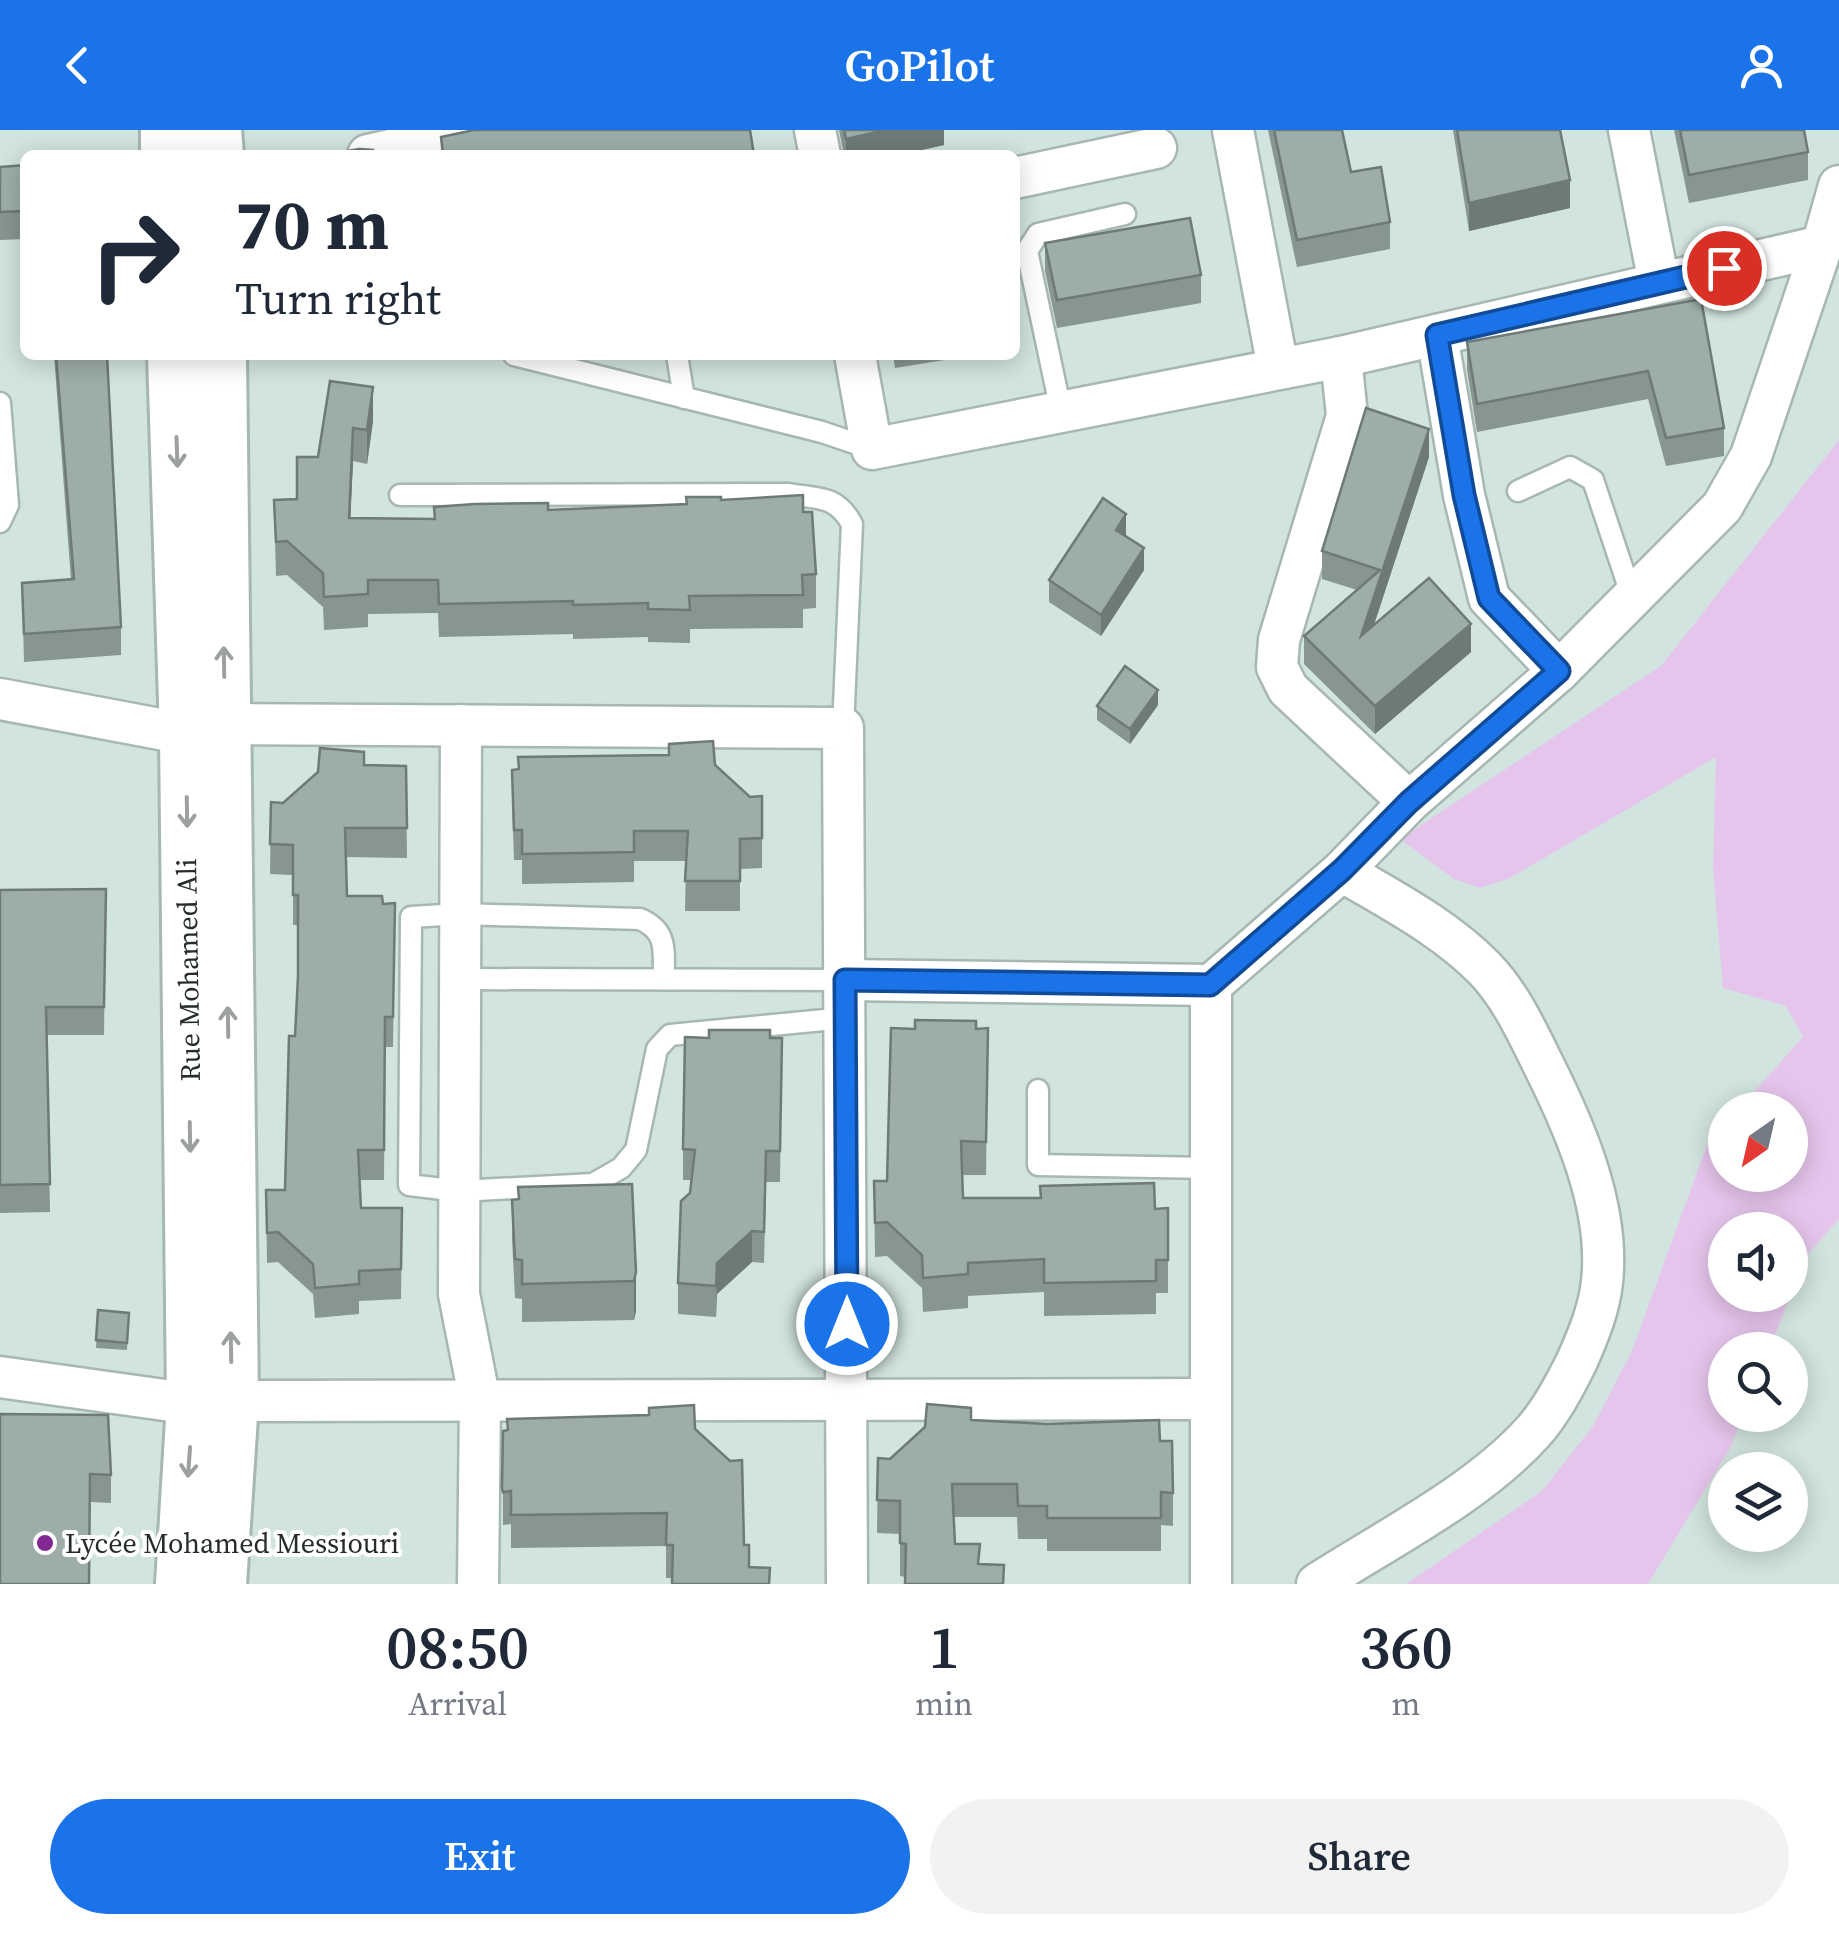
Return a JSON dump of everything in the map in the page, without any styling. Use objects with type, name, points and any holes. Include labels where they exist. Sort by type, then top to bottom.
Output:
[{"type":"street","points":[[391,150],[481,130]]},
{"type":"street","points":[[1233,130],[1278,368]]},
{"type":"street","points":[[1629,130],[1659,283]]},
{"type":"street","points":[[1020,177],[1156,148]]},
{"type":"street","points":[[845,999],[1210,985],[1559,671],[1722,507],[1751,456],[1839,186]]},
{"type":"street","points":[[857,360],[872,449],[1342,357],[1822,246]]},
{"type":"street","points":[[1437,335],[1464,495],[1489,598],[1559,671]]},
{"type":"street","points":[[1342,357],[1346,416],[1279,640],[1277,667],[1288,690],[1409,802]]},
{"type":"street","name":"Rue Mohamed Ali","points":[[174,360],[205,729],[212,1403],[182,1584]]},
{"type":"street","points":[[205,729],[220,360]]},
{"type":"street","points":[[0,699],[205,729],[843,728],[846,1584]]},
{"type":"street","points":[[461,726],[458,1294],[480,1400],[478,1584]]},
{"type":"street","points":[[1316,1584],[1488,1474],[1534,1431],[1568,1380],[1592,1327],[1602,1283],[1602,1236],[1584,1159],[1518,1014],[1488,972],[1446,933],[1342,870]]},
{"type":"street","points":[[1210,985],[1210,1584]]},
{"type":"street","points":[[0,1377],[212,1403],[1211,1399]]},
{"type":"street","points":[[212,1403],[220,1584]]},
{"type":"lane","points":[[1061,411],[1027,251],[1038,234],[1125,214]]},
{"type":"lane","points":[[534,360],[822,432],[872,449]]},
{"type":"lane","points":[[678,360],[684,398]]},
{"type":"lane","points":[[0,403],[8,505],[0,522]]},
{"type":"lane","points":[[1518,491],[1570,468],[1593,480],[1632,597]]},
{"type":"lane","points":[[400,495],[789,494],[843,508],[852,524],[843,728]]},
{"type":"lane","points":[[664,980],[662,938],[654,926],[640,919],[460,914],[411,917],[409,1186],[459,1191],[594,1184],[621,1168],[636,1150],[657,1049],[670,1035],[845,999]]},
{"type":"lane","points":[[460,979],[664,980],[845,999]]},
{"type":"lane","points":[[1038,1090],[1038,1164],[1210,1168]]},
{"type":"shaded area","points":[[1839,440],[1839,1219],[1808,1254],[1808,1212],[1708,1212],[1708,1312],[1784,1312],[1776,1332],[1708,1332],[1708,1432],[1736,1432],[1728,1452],[1708,1452],[1708,1484],[1648,1584],[1406,1584],[1542,1491],[1593,1426],[1632,1351],[1708,1144],[1708,1192],[1808,1192],[1808,1092],[1754,1092],[1803,1037],[1786,1006],[1723,988],[1713,869],[1716,757],[1510,878],[1480,888],[1454,879],[1400,839],[1661,666]]},
{"type":"building","points":[[474,130],[750,130],[753,150],[442,150],[441,137]]},
{"type":"building","points":[[844,130],[886,130],[846,139]]},
{"type":"building","points":[[1274,130],[1342,130],[1351,172],[1381,167],[1390,222],[1297,240]]},
{"type":"building","points":[[1457,130],[1560,130],[1570,180],[1469,203]]},
{"type":"building","points":[[1680,130],[1804,130],[1808,152],[1689,175]]},
{"type":"building","points":[[20,165],[20,211],[0,212],[0,167]]},
{"type":"building","points":[[1190,218],[1201,275],[1057,300],[1045,243]]},
{"type":"building","points":[[1701,299],[1724,428],[1666,438],[1648,371],[1477,404],[1467,342]]},
{"type":"building","points":[[56,360],[107,360],[121,627],[24,634],[22,583],[74,579]]},
{"type":"building","points":[[330,381],[373,387],[367,430],[353,428],[349,518],[435,519],[434,507],[475,504],[548,503],[548,510],[687,504],[686,497],[721,500],[803,495],[803,512],[812,512],[816,574],[802,575],[803,595],[689,596],[690,610],[648,609],[648,603],[573,605],[573,601],[439,604],[438,580],[368,580],[368,594],[324,597],[323,573],[287,541],[276,542],[274,500],[297,499],[297,457],[318,457]]},
{"type":"building","points":[[1366,408],[1429,429],[1361,636],[1429,578],[1471,624],[1375,706],[1304,636],[1380,570],[1322,551]]},
{"type":"building","points":[[1103,498],[1126,514],[1116,530],[1144,548],[1101,615],[1049,580]]},
{"type":"building","points":[[1125,666],[1158,690],[1130,729],[1097,706]]},
{"type":"building","points":[[713,741],[715,765],[750,797],[762,796],[762,838],[740,839],[740,881],[685,881],[688,831],[634,831],[634,852],[522,854],[522,830],[514,830],[512,770],[519,769],[518,757],[669,755],[669,744]]},
{"type":"building","points":[[320,748],[364,752],[364,765],[406,766],[407,828],[345,828],[347,896],[382,896],[383,904],[395,903],[393,1017],[385,1017],[384,1150],[358,1150],[361,1208],[402,1208],[401,1269],[359,1271],[359,1284],[315,1288],[313,1264],[278,1232],[267,1233],[266,1190],[285,1190],[289,1036],[295,1036],[298,976],[298,895],[293,895],[293,845],[270,844],[271,802],[283,803],[318,772]]},
{"type":"building","points":[[106,889],[104,1007],[46,1007],[50,1184],[0,1185],[0,890]]},
{"type":"building","points":[[915,1020],[976,1021],[976,1029],[988,1028],[986,1142],[961,1141],[963,1198],[1041,1198],[1040,1186],[1154,1183],[1155,1209],[1168,1208],[1168,1260],[1156,1260],[1156,1281],[1044,1283],[1044,1259],[968,1263],[968,1274],[923,1278],[922,1255],[887,1222],[875,1223],[874,1181],[887,1181],[891,1028],[915,1029]]},
{"type":"building","points":[[709,1030],[770,1030],[770,1038],[782,1038],[780,1151],[766,1151],[764,1232],[752,1231],[717,1263],[716,1286],[678,1283],[681,1201],[690,1193],[695,1150],[683,1149],[685,1037],[709,1038]]},
{"type":"building","points":[[632,1184],[634,1281],[522,1284],[522,1260],[515,1259],[512,1200],[519,1199],[518,1187]]},
{"type":"building","points":[[98,1310],[129,1313],[127,1343],[96,1340]]},
{"type":"building","points":[[927,1404],[971,1408],[971,1420],[1047,1424],[1159,1420],[1160,1441],[1172,1441],[1173,1493],[1161,1492],[1161,1518],[1047,1518],[1047,1506],[1018,1506],[1017,1484],[952,1484],[955,1544],[980,1544],[978,1564],[1004,1565],[1003,1584],[905,1584],[906,1544],[900,1543],[900,1501],[877,1500],[878,1458],[890,1459],[925,1427]]},
{"type":"building","points":[[694,1405],[695,1429],[730,1461],[742,1460],[744,1545],[749,1545],[749,1567],[770,1568],[769,1584],[672,1584],[673,1545],[666,1545],[667,1513],[511,1515],[511,1491],[503,1492],[502,1488],[503,1431],[508,1430],[507,1419],[649,1415],[649,1408]]},
{"type":"building","name":"Lycée Mohamed Messiouri","points":[[0,1414],[108,1415],[111,1475],[90,1474],[89,1584],[0,1584]]},
{"type":"place","name":"Lycée Mohamed Messiouri","points":[[45,1543]]},
{"type":"route","points":[[847,1324],[845,980],[1210,985],[1559,671],[1489,598],[1464,495],[1437,335],[1724,268]]}]
